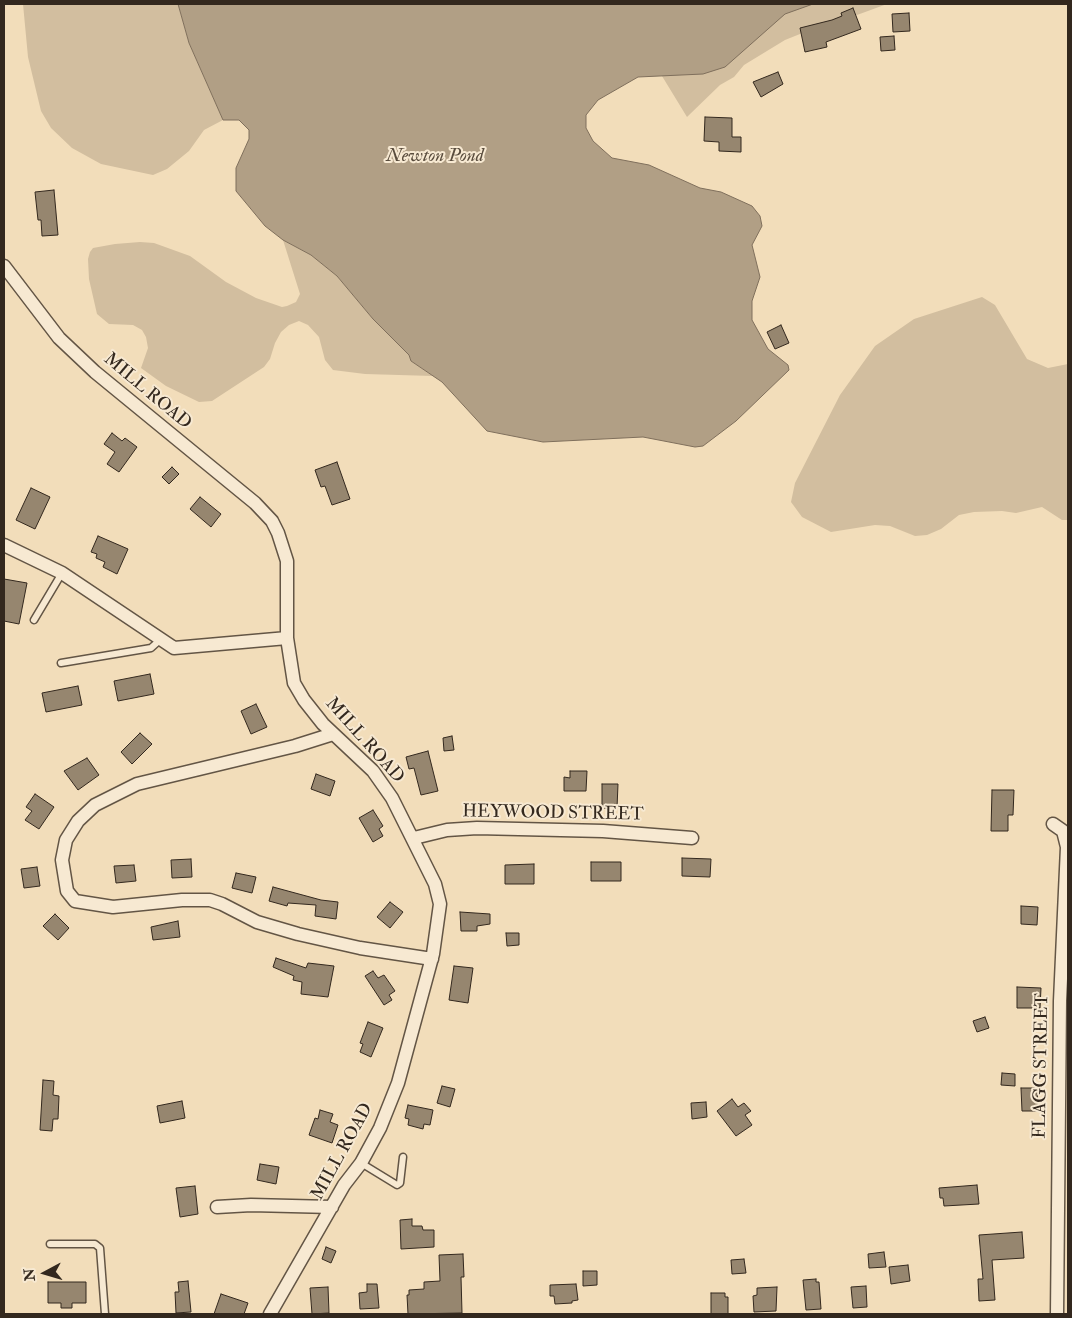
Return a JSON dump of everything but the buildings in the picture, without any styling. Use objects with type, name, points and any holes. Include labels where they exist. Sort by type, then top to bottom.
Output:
[{"type":"street","name":"MILL ROAD","points":[[4,266],[59,338],[94,372],[255,503],[272,521],[287,561],[287,638],[294,683],[304,700],[333,734],[373,771],[392,798],[414,838],[435,884],[440,904],[439,922],[432,959],[398,1083],[380,1128],[361,1163],[332,1207],[270,1314]]},
{"type":"street","points":[[4,545],[62,573],[174,648],[287,638]]},
{"type":"street","points":[[333,734],[286,748],[137,784],[95,805],[78,821],[66,840],[62,860],[64,883],[67,891],[75,901],[113,907],[182,900],[210,900],[258,922],[298,934],[360,948],[432,959]]},
{"type":"street","name":"FLAGG STREET","points":[[1053,824],[1063,831],[1067,847],[1060,1001],[1056,1314]]},
{"type":"street","name":"HEYWOOD STREET","points":[[414,838],[447,830],[477,828],[602,831],[692,838]]},
{"type":"street","points":[[217,1207],[251,1204],[332,1207]]},
{"type":"lane","points":[[34,620],[62,573]]},
{"type":"lane","points":[[61,663],[151,648],[161,639]]},
{"type":"lane","points":[[361,1163],[396,1185],[400,1183],[403,1157]]},
{"type":"lane","points":[[50,1244],[95,1244],[100,1248],[105,1314]]},
{"type":"shaded area","points":[[23,4],[178,4],[189,43],[223,120],[204,130],[189,151],[167,169],[153,175],[101,164],[72,148],[51,128],[41,111],[28,57]]},
{"type":"shaded area","points":[[618,4],[887,4],[857,15],[835,20],[785,40],[744,65],[734,77],[720,85],[687,117]]},
{"type":"shaded area","points":[[283,240],[311,255],[337,276],[373,319],[409,355],[411,361],[433,376],[365,374],[333,370],[325,360],[319,337],[308,325],[299,321],[289,325],[281,332],[270,359],[264,367],[212,401],[199,402],[166,386],[141,368],[148,348],[146,337],[142,330],[133,325],[109,324],[97,314],[89,279],[88,259],[90,252],[93,248],[140,242],[154,243],[190,256],[226,282],[256,298],[282,307],[287,306],[296,302],[300,294]]},
{"type":"shaded area","points":[[982,297],[995,305],[1027,359],[1048,368],[1068,364],[1068,520],[1062,520],[1042,507],[1016,513],[1002,511],[974,512],[959,515],[941,529],[927,535],[915,536],[890,526],[875,525],[831,532],[802,517],[791,502],[795,483],[840,395],[875,346],[914,319]]},
{"type":"water","name":"Newton Pond","points":[[178,4],[813,4],[785,14],[725,67],[703,74],[638,77],[598,100],[586,115],[586,128],[593,141],[612,158],[649,165],[700,188],[721,192],[752,206],[760,216],[762,226],[752,245],[760,277],[752,301],[752,320],[768,349],[788,365],[789,370],[736,421],[703,446],[695,447],[643,437],[543,442],[487,431],[442,382],[411,361],[409,355],[373,319],[337,276],[311,255],[283,240],[265,226],[236,191],[236,168],[249,139],[249,130],[239,120],[223,120],[189,43]]}]
